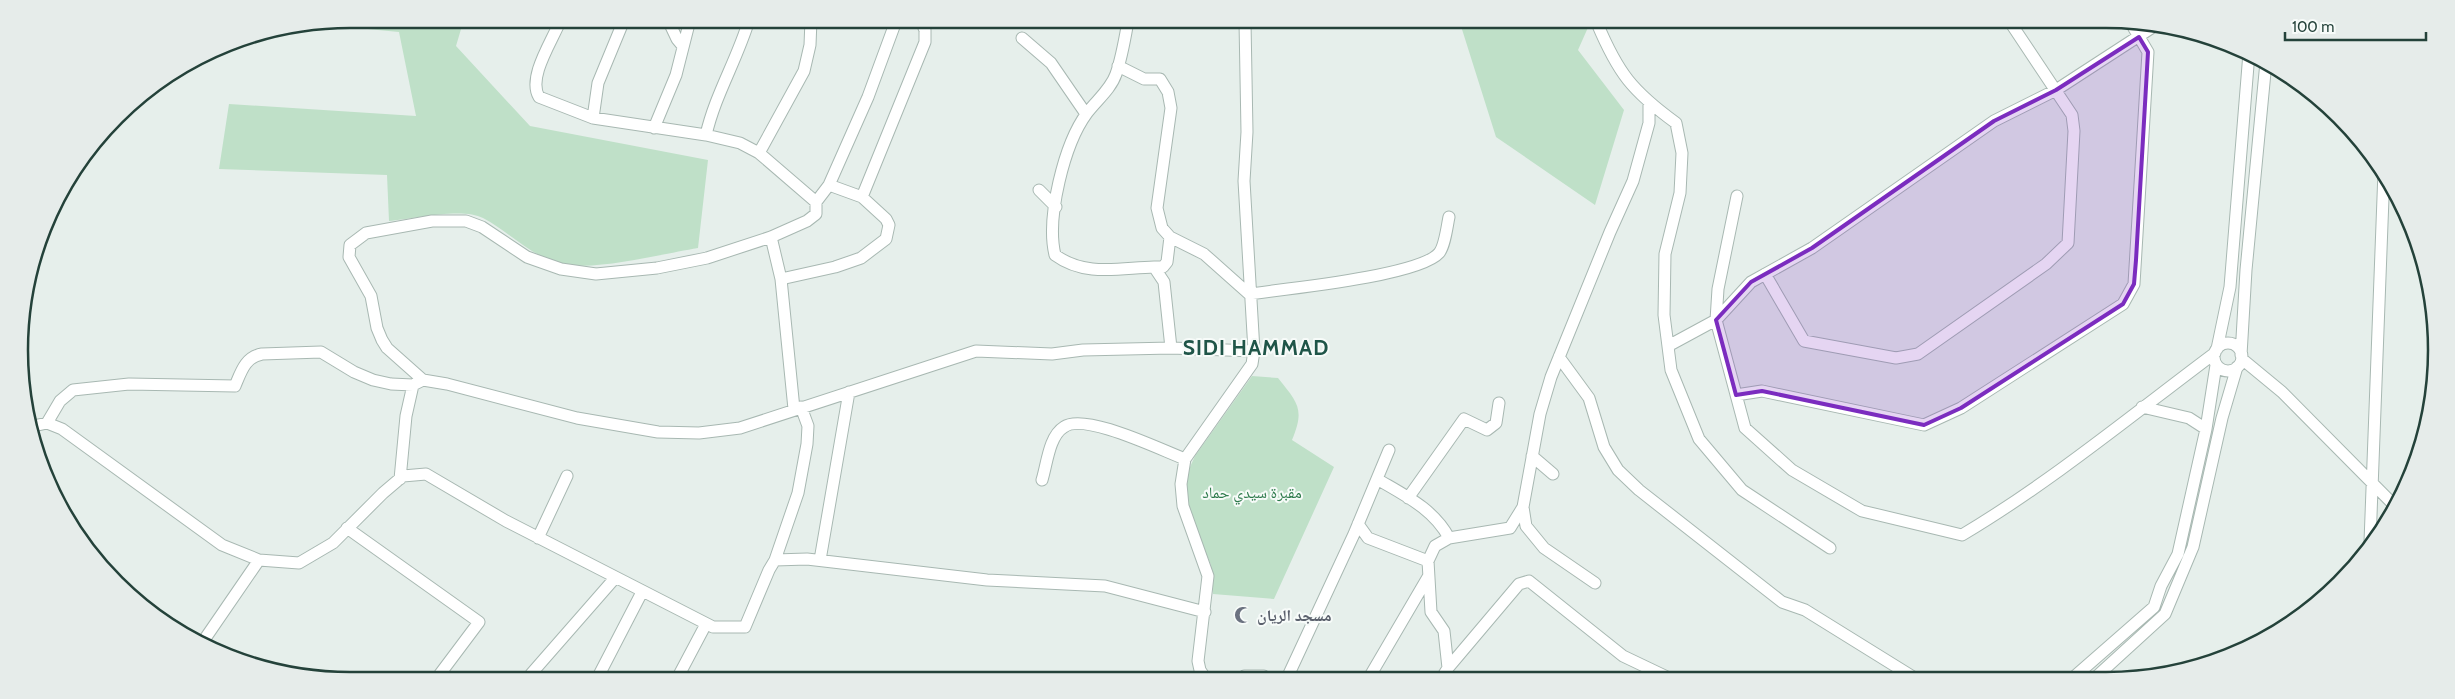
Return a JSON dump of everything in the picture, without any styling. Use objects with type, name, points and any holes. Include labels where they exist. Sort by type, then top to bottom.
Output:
[{"type":"street","points":[[557,28],[535,78],[536,91],[539,97],[547,102],[593,118],[706,135],[740,143],[759,153],[816,202]]},
{"type":"street","points":[[593,118],[598,83],[621,28]]},
{"type":"street","points":[[672,28],[677,40],[682,45]]},
{"type":"street","points":[[654,128],[676,75],[687,28]]},
{"type":"street","points":[[706,135],[711,111],[741,45],[746,28]]},
{"type":"street","points":[[759,153],[804,71],[810,45],[811,28]]},
{"type":"street","points":[[418,383],[382,340],[377,328],[371,296],[349,257],[350,245],[366,233],[432,222],[466,221],[490,232],[527,257],[561,269],[596,274],[657,268],[707,258],[771,237],[807,221],[816,214],[816,202],[829,185],[868,97],[893,28]]},
{"type":"street","points":[[862,197],[924,42],[924,28]]},
{"type":"street","points":[[1127,28],[1116,75],[1103,95],[1086,114],[1066,154],[1056,207],[1052,244],[1055,255],[1064,262],[1084,270],[1099,271],[1163,267],[1167,262],[1170,237]]},
{"type":"street","points":[[1201,672],[1198,661],[1205,612],[1208,571],[1184,506],[1181,484],[1184,459],[1252,364],[1254,352],[1249,294],[1244,180],[1247,132],[1245,28]]},
{"type":"street","points":[[1599,28],[1615,63],[1649,103],[1676,123],[1682,153],[1680,192],[1665,254],[1664,315],[1671,370],[1699,440],[1742,490],[1830,548]]},
{"type":"street","points":[[1765,274],[1804,341],[1896,358],[1918,354],[2046,264],[2068,243],[2074,131],[2072,115],[2015,28]]},
{"type":"street","points":[[1736,395],[1762,392],[1924,425],[1961,408],[2123,304],[2134,284],[2148,52],[2134,29]]},
{"type":"street","points":[[1668,346],[1716,320],[1751,282],[1812,248],[1994,120],[2056,90],[2149,30]]},
{"type":"street","points":[[1022,38],[1051,63],[1086,114]]},
{"type":"street","points":[[2080,672],[2154,607],[2161,586],[2178,554],[2206,429],[2216,355],[2230,287],[2249,61]]},
{"type":"street","points":[[2248,72],[2254,64]]},
{"type":"street","points":[[1118,66],[1144,79],[1160,79],[1171,100],[1157,208],[1162,228],[1170,237],[1204,254],[1249,294]]},
{"type":"street","points":[[2101,672],[2165,614],[2193,547],[2222,418],[2240,360],[2246,270],[2265,70]]},
{"type":"street","points":[[1594,583],[1544,548],[1526,526],[1523,506],[1540,414],[1559,357],[1634,181],[1649,124],[1649,103]]},
{"type":"street","points":[[781,279],[835,267],[861,258],[886,239],[889,225],[886,219],[862,197],[829,185]]},
{"type":"street","points":[[2371,532],[2383,188]]},
{"type":"street","points":[[1039,190],[1056,207]]},
{"type":"street","points":[[1736,196],[1718,289],[1716,320],[1745,428],[1792,470],[1862,511],[1962,535],[2003,511],[2142,407],[2216,355],[2224,344],[2233,344],[2240,360],[2282,392],[2389,501]]},
{"type":"street","points":[[1249,294],[1398,272],[1428,262],[1440,253],[1449,217]]},
{"type":"street","points":[[37,425],[47,423],[62,428],[222,545],[259,560],[299,563],[333,543],[383,493],[403,476],[426,474],[538,538],[706,624],[714,627],[746,627],[769,570],[776,560],[798,493],[806,452],[808,426],[798,408],[781,279],[771,237]]},
{"type":"street","points":[[1154,267],[1164,282],[1171,348]]},
{"type":"street","points":[[47,423],[60,401],[73,390],[129,384],[234,386],[246,362],[253,356],[262,354],[321,352],[354,372],[373,380],[391,384],[418,383],[577,418],[658,432],[699,433],[740,428],[976,351],[1052,354],[1083,350],[1171,348],[1254,352]]},
{"type":"street","points":[[2216,355],[2225,371],[2240,360]]},
{"type":"street","points":[[1559,357],[1589,398],[1604,447],[1618,470],[1639,490],[1782,602],[1805,610],[1905,672]]},
{"type":"street","points":[[400,479],[406,416],[418,383]]},
{"type":"street","points":[[820,560],[849,392]]},
{"type":"street","points":[[1408,498],[1464,420],[1487,430],[1496,422],[1499,403]]},
{"type":"street","points":[[2142,407],[2189,418],[2206,429]]},
{"type":"street","points":[[1042,480],[1054,439],[1064,426],[1082,422],[1114,431],[1184,459]]},
{"type":"street","points":[[1290,672],[1358,524],[1389,450]]},
{"type":"street","points":[[1532,456],[1553,474]]},
{"type":"street","points":[[538,538],[567,476]]},
{"type":"street","points":[[1377,478],[1441,523],[1449,538]]},
{"type":"street","points":[[1510,528],[1523,506]]},
{"type":"street","points":[[1358,524],[1368,538],[1428,561]]},
{"type":"street","points":[[1446,672],[1444,631],[1431,612],[1428,561],[1435,546],[1449,538],[1526,526]]},
{"type":"street","points":[[348,528],[480,622],[442,672]]},
{"type":"street","points":[[206,637],[259,560]]},
{"type":"street","points":[[776,560],[820,560],[987,580],[1104,586],[1205,612]]},
{"type":"street","points":[[1372,672],[1428,577]]},
{"type":"street","points":[[533,672],[615,578]]},
{"type":"street","points":[[1446,672],[1519,584],[1529,581],[1623,656],[1658,672]]},
{"type":"street","points":[[600,672],[642,592]]},
{"type":"street","points":[[682,672],[706,624]]},
{"type":"highlighted area","points":[[2139,37],[2148,52],[2136,260],[2134,284],[2123,304],[1961,408],[1924,425],[1762,391],[1736,395],[1716,320],[1751,282],[1812,248],[1994,121],[2056,90]]},
{"type":"green space","points":[[357,28],[461,28],[456,46],[530,126],[708,160],[698,248],[611,264],[577,266],[562,264],[540,256],[493,224],[474,215],[451,214],[389,221],[387,175],[219,169],[229,104],[416,116],[399,32]]},
{"type":"green space","points":[[1462,28],[1588,28],[1578,50],[1624,110],[1595,205],[1496,137]]},
{"type":"green space","name":"مقبرة سيدي حماد","points":[[1252,376],[1278,378],[1295,400],[1299,413],[1292,440],[1334,467],[1274,599],[1213,594],[1211,565],[1188,510],[1185,478],[1195,456]]},
{"type":"place","name":"مسجد الريان","points":[[1243,615]]},
{"type":"district","name":"SIDI HAMMAD","points":[[1256,348]]}]
